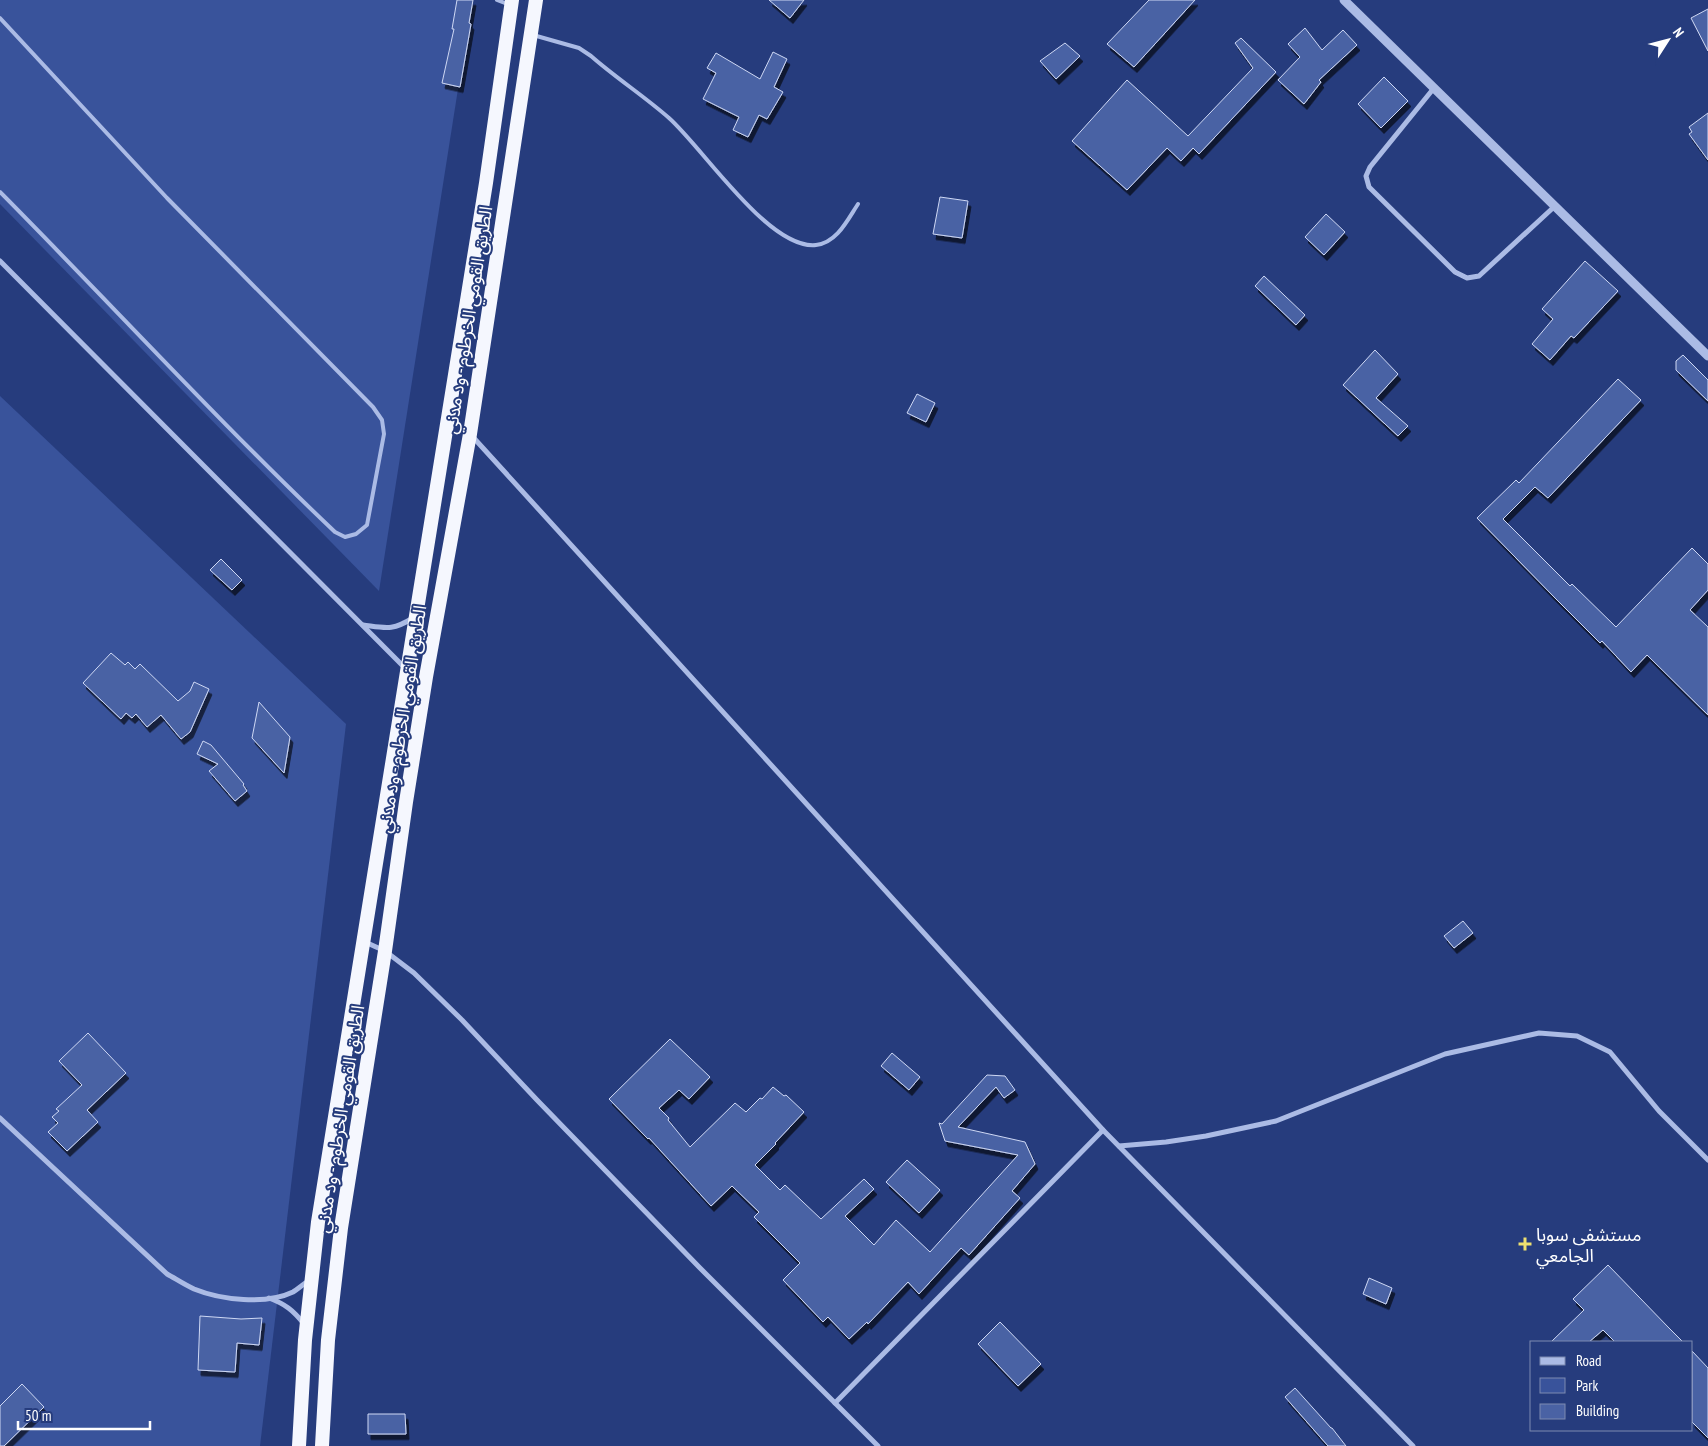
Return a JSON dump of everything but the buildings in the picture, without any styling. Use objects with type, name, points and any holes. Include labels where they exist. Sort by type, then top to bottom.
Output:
[{"type":"highway","name":"الطريق القومي الخرطوم - ود مدني","points":[[322,1446],[328,1340],[341,1228],[385,951],[406,802],[470,434],[536,0]]},
{"type":"highway","name":"الطريق القومي الخرطوم - ود مدني","points":[[299,1446],[306,1326],[318,1222],[486,184],[512,3]]},
{"type":"street","points":[[1344,0],[1708,356]]},
{"type":"street","points":[[1434,88],[1370,167],[1366,176],[1369,187],[1455,272],[1467,278],[1479,276],[1556,206]]},
{"type":"street","points":[[0,261],[407,670]]},
{"type":"street","points":[[470,434],[1104,1130],[1413,1446]]},
{"type":"street","points":[[363,625],[390,628],[400,627],[416,617]]},
{"type":"street","points":[[364,942],[385,951],[414,972],[564,1128],[878,1446]]},
{"type":"street","points":[[1119,1146],[1206,1136],[1276,1121],[1445,1054],[1539,1033],[1577,1036],[1610,1052],[1659,1111],[1708,1160]]},
{"type":"street","points":[[0,1118],[168,1274],[193,1288],[208,1294],[246,1300],[269,1298],[292,1292],[312,1279]]},
{"type":"street","points":[[835,1403],[1104,1130]]},
{"type":"street","points":[[269,1298],[292,1309],[306,1326]]},
{"type":"lane","points":[[497,0],[512,3]]},
{"type":"lane","points":[[0,18],[167,198],[373,407],[382,420],[384,434],[367,525],[356,534],[345,537],[335,532],[279,479],[83,275],[0,192]]},
{"type":"lane","points":[[530,34],[580,48],[669,117],[768,225],[795,242],[816,245],[828,240],[842,230],[858,204]]},
{"type":"green space","points":[[0,0],[472,0],[379,591],[0,204]]},
{"type":"green space","points":[[0,396],[346,724],[260,1446],[0,1446]]},
{"type":"place","name":"مستشفى سوبا الجامعي","points":[[1525,1244]]}]
